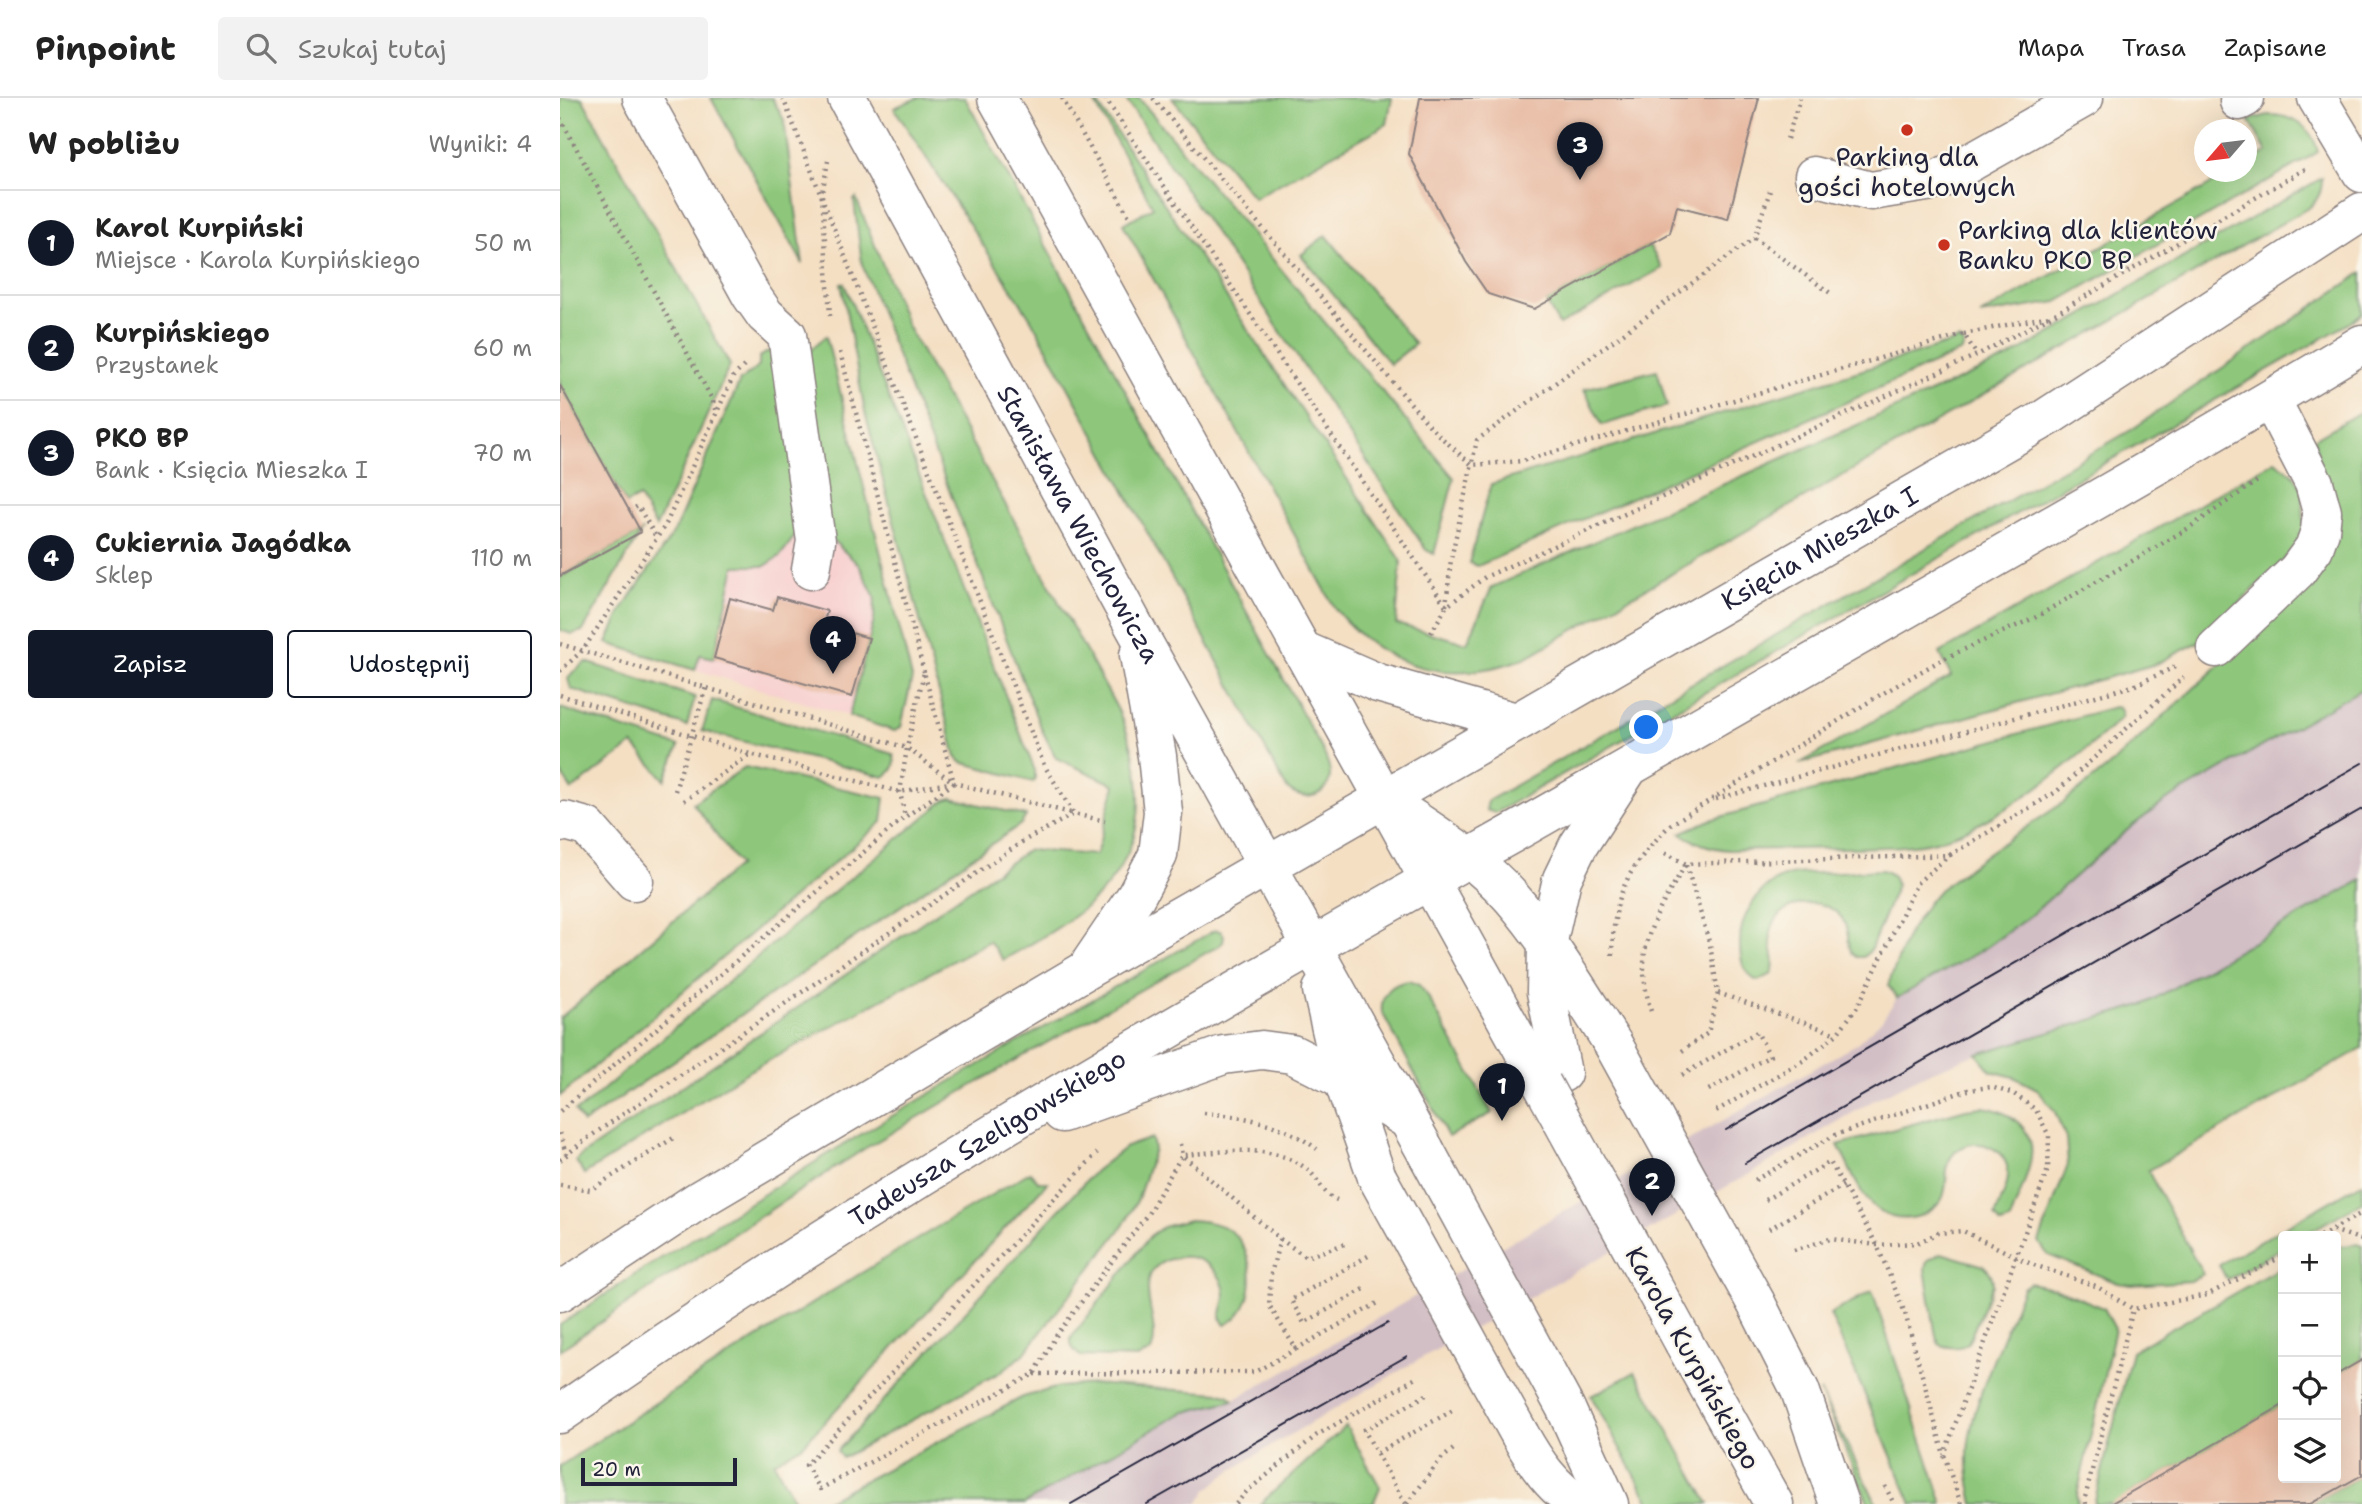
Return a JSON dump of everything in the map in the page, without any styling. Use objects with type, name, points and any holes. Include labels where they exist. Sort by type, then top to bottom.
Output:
[{"type":"street","points":[[642,98],[751,295],[765,315],[787,335],[816,541],[811,570]]},
{"type":"street","name":"Stanisława Wiechowicza","points":[[847,98],[1312,947]]},
{"type":"street","points":[[997,98],[1429,881],[2271,400],[2362,344]]},
{"type":"street","points":[[1814,176],[1871,191],[1939,180],[2084,98]]},
{"type":"street","points":[[2317,98],[2354,159]]},
{"type":"street","name":"Księcia Mieszka I","points":[[1266,865],[2046,418],[2362,212]]},
{"type":"street","points":[[2217,648],[2297,572],[2314,548],[2320,531],[2322,512],[2314,483],[2271,400]]},
{"type":"street","points":[[1086,970],[1136,896],[1158,855],[1163,812],[1157,756],[1133,624]]},
{"type":"street","points":[[1302,650],[1378,683],[1516,722]]},
{"type":"street","points":[[1552,1079],[1546,992],[1547,945],[1562,879],[1577,846],[1629,768]]},
{"type":"street","points":[[1382,798],[1470,858],[1512,898],[1613,1044],[1756,1303],[1800,1390],[1839,1504]]},
{"type":"street","points":[[560,823],[565,821],[587,827],[634,881]]},
{"type":"street","points":[[560,1292],[699,1200],[1266,865]]},
{"type":"street","name":"Tadeusza Szeligowskiego","points":[[560,1414],[722,1303],[866,1210],[1235,990],[1429,881]]},
{"type":"street","name":"Karola Kurpińskiego","points":[[1429,881],[1552,1079],[1576,1146],[1774,1504]]},
{"type":"street","points":[[1312,947],[1343,1080],[1377,1177],[1530,1454],[1562,1494],[1580,1504]]},
{"type":"street","points":[[1312,947],[1566,1409],[1609,1504]]},
{"type":"street","points":[[978,1143],[1223,1055],[1262,1050],[1292,1054],[1343,1080],[1416,1134]]},
{"type":"path","points":[[783,98],[1044,765],[1074,814]]},
{"type":"path","points":[[1062,98],[1131,220]]},
{"type":"path","points":[[1105,98],[1446,607]]},
{"type":"path","points":[[1153,98],[1434,431],[1472,465],[1522,461],[1964,334],[2056,314]]},
{"type":"path","points":[[1783,149],[1800,98]]},
{"type":"path","points":[[560,118],[713,401],[716,415]]},
{"type":"path","points":[[1431,633],[1446,607],[1485,576],[1977,355],[2354,159]]},
{"type":"path","points":[[1446,607],[1451,559],[1477,440],[1754,238],[1771,187]]},
{"type":"path","points":[[821,194],[831,318]]},
{"type":"path","points":[[1754,238],[1833,295]]},
{"type":"path","points":[[560,671],[583,650],[666,524],[733,377],[783,331],[828,299]]},
{"type":"path","points":[[1964,334],[1977,355]]},
{"type":"path","points":[[838,345],[954,783]]},
{"type":"path","points":[[1612,962],[1613,921],[1625,881],[1645,850],[1670,825],[1911,677],[1943,659],[2036,617],[2176,536],[2299,456]]},
{"type":"path","points":[[629,511],[638,506],[657,538]]},
{"type":"path","points":[[560,643],[907,748],[954,783],[1105,821]]},
{"type":"path","points":[[1712,800],[2133,687],[2217,648]]},
{"type":"path","points":[[1716,1111],[1804,1060],[1838,1034],[1858,1006],[1917,883],[1950,855],[2056,792],[2217,648]]},
{"type":"path","points":[[905,817],[900,792],[924,672]]},
{"type":"path","points":[[675,791],[706,687]]},
{"type":"path","points":[[560,695],[750,754],[900,792],[954,783]]},
{"type":"path","points":[[684,801],[750,754]]},
{"type":"path","points":[[560,1111],[905,817],[954,783]]},
{"type":"path","points":[[560,1160],[1025,839],[1074,814]]},
{"type":"path","points":[[1665,853],[1686,864],[1950,855]]},
{"type":"path","points":[[1682,1051],[1708,1033],[1718,993],[1710,945],[1686,864]]},
{"type":"path","points":[[1653,1020],[1645,992],[1642,963],[1647,939],[1658,910],[1686,864]]},
{"type":"path","points":[[1718,993],[1838,1034]]},
{"type":"path","points":[[1693,1069],[1757,1032],[1770,1056],[1705,1093]]},
{"type":"path","points":[[1755,1180],[1835,1135],[1968,1090],[1991,1087],[2014,1094],[2036,1110],[2049,1136],[2048,1169],[1944,1455]]},
{"type":"path","points":[[1198,1113],[1235,1115],[1280,1126],[1319,1150]]},
{"type":"path","points":[[560,1133],[566,1154]]},
{"type":"path","points":[[560,1185],[590,1190],[675,1137]]},
{"type":"path","points":[[1180,1144],[1182,1155],[1280,1239],[1306,1257],[1345,1244]]},
{"type":"path","points":[[1098,1151],[806,1465],[820,1489],[1034,1374],[1255,1372],[1378,1303]]},
{"type":"path","points":[[1182,1155],[1247,1151],[1271,1153],[1309,1170],[1331,1198]]},
{"type":"path","points":[[1034,1374],[1056,1336],[1149,1212],[1182,1155]]},
{"type":"path","points":[[1765,1200],[1830,1162],[1877,1245],[1905,1313],[1944,1455],[1961,1504]]},
{"type":"path","points":[[1779,1223],[1844,1185]]},
{"type":"path","points":[[2333,1230],[2362,1213]]},
{"type":"path","points":[[2333,1230],[2362,1240]]},
{"type":"path","points":[[1794,1250],[1830,1239],[1877,1245],[1917,1243],[1938,1233],[1963,1231],[2031,1264],[2096,1286],[2133,1309],[2207,1296],[2278,1259]]},
{"type":"path","points":[[1280,1239],[1271,1274],[1269,1305],[1296,1349]]},
{"type":"path","points":[[1356,1263],[1291,1300],[1304,1323],[1368,1287]]},
{"type":"path","points":[[2086,1504],[2085,1498],[2133,1309]]},
{"type":"path","points":[[1236,1504],[1247,1491],[1317,1434],[1418,1377]]},
{"type":"path","points":[[1428,1394],[1364,1430],[1406,1504],[1440,1460],[1457,1446]]},
{"type":"path","points":[[1377,1453],[1440,1417]]},
{"type":"shaded area","points":[[825,523],[859,565],[875,597],[874,620],[849,716],[696,670],[700,654],[714,658],[735,565],[765,566],[780,556],[804,524]]},
{"type":"shaded area","points":[[2362,689],[2362,880],[2145,1004],[1977,1054],[1930,1072],[1881,1096],[1261,1452],[1223,1476],[1207,1490],[1198,1504],[1024,1504],[1182,1413],[1234,1400],[1855,1045],[1882,1020],[1897,998],[1987,947],[2031,915],[2132,826],[2167,800]]},
{"type":"green space","points":[[560,98],[582,98],[730,365],[656,527],[639,497],[626,504],[560,385]]},
{"type":"green space","points":[[711,98],[772,98],[784,120],[803,264]]},
{"type":"green space","points":[[917,98],[965,98],[1324,753],[1330,776],[1328,784],[1319,794],[1305,797],[1286,787],[1031,319],[894,108]]},
{"type":"green space","points":[[1092,98],[1401,560],[1396,624],[1467,643],[1492,587],[2006,359],[2322,178],[2322,183],[2316,201],[2310,207],[1525,658],[1472,671],[1447,671],[1422,667],[1376,647],[1336,610],[1123,224],[1153,207]]},
{"type":"green space","points":[[1125,98],[1139,98],[1454,478],[1434,554],[1426,550]]},
{"type":"green space","points":[[1172,98],[1392,98],[1387,124],[1254,198]]},
{"type":"green space","points":[[2268,115],[2293,120],[2311,135],[2318,152],[2057,302],[1980,315],[2215,182],[2257,182],[2257,158],[2267,152],[2257,134],[2257,119],[2253,119]]},
{"type":"green space","points":[[856,198],[907,325],[1118,710],[1135,762],[1139,788],[1133,838],[1124,861],[1109,884],[1088,905],[1047,934],[1003,960],[989,941],[751,1070],[584,1174],[576,1161],[579,1157],[1028,850],[1096,855],[1115,785],[1056,758],[1040,726],[862,264],[854,200]]},
{"type":"green space","points":[[1326,235],[1415,344],[1390,364],[1301,255]]},
{"type":"green space","points":[[1649,245],[1662,268],[1559,325],[1546,302]]},
{"type":"green space","points":[[2362,273],[2362,313],[2351,322],[1495,813],[1486,810],[1488,801],[2131,430]]},
{"type":"green space","points":[[841,283],[844,283],[1035,771],[1033,782],[961,762],[956,757],[865,412]]},
{"type":"green space","points":[[826,336],[912,678],[901,727],[894,731],[849,716],[874,620],[875,597],[859,565],[828,536],[803,356]]},
{"type":"green space","points":[[1960,340],[1964,345],[1962,351],[1478,566],[1469,563],[1491,484]]},
{"type":"green space","points":[[779,345],[804,524],[780,556],[765,566],[735,566],[714,658],[700,655],[695,670],[607,643],[621,611],[674,532],[740,381],[759,366],[759,357]]},
{"type":"green space","points":[[1657,370],[1667,406],[1602,425],[1584,389]]},
{"type":"green space","points":[[2362,411],[2362,689],[2167,800],[2132,826],[2031,915],[1987,947],[1897,998],[1888,985],[1908,934],[1939,890],[2064,802],[2108,767],[2301,590],[2319,462],[2314,439]]},
{"type":"green space","points":[[2275,461],[2293,474],[2302,489],[2305,540],[2199,642],[2156,664],[1799,764],[1951,676],[1940,653]]},
{"type":"green space","points":[[641,532],[583,631],[572,634],[560,630],[560,574],[562,576]]},
{"type":"green space","points":[[586,662],[695,697],[687,726],[571,689],[568,679]]},
{"type":"green space","points":[[712,700],[893,754],[893,767],[884,777],[702,731]]},
{"type":"green space","points":[[2114,707],[2119,708],[2121,718],[2059,772],[1984,821],[1936,841],[1891,847],[1729,850],[1703,844],[1680,833],[1710,820]]},
{"type":"green space","points":[[560,708],[679,746],[665,780],[633,744],[572,790],[560,772]]},
{"type":"green space","points":[[745,767],[885,798],[882,822],[560,1096],[560,1018],[739,865],[693,803]]},
{"type":"green space","points":[[952,798],[1026,816],[1021,824],[583,1123],[575,1111],[583,1107],[813,909],[945,800]]},
{"type":"green space","points":[[1882,870],[1892,876],[1896,887],[1870,951],[1863,957],[1856,957],[1853,953],[1846,927],[1838,914],[1822,905],[1803,904],[1785,911],[1773,925],[1770,939],[1774,960],[1772,974],[1758,981],[1749,975],[1740,951],[1743,923],[1753,902],[1769,885],[1796,874]]},
{"type":"green space","points":[[2362,880],[2362,1048],[2148,1171],[2203,1274],[2191,1281],[2132,1285],[2118,1283],[2048,1255],[2039,1242],[2068,1164],[2066,1138],[2055,1112],[2037,1089],[2014,1077],[1991,1071],[1977,1054],[2145,1004]]},
{"type":"green space","points":[[1215,930],[1224,935],[1220,945],[864,1149],[560,1350],[560,1325],[639,1272],[836,1149]]},
{"type":"green space","points":[[1409,981],[1419,985],[1427,995],[1492,1113],[1448,1137],[1382,1012],[1383,1000],[1388,990]]},
{"type":"green space","points":[[1983,1107],[2002,1112],[2018,1122],[2029,1137],[2031,1147],[2028,1172],[2010,1221],[2001,1224],[1995,1216],[2007,1185],[2007,1166],[1998,1152],[1990,1147],[1974,1144],[1958,1150],[1949,1161],[1945,1193],[1939,1203],[1920,1216],[1896,1218],[1883,1214],[1864,1196],[1838,1145],[1966,1109]]},
{"type":"green space","points":[[1152,1138],[1154,1149],[1138,1199],[1123,1226],[1024,1354],[999,1373],[842,1458],[837,1451],[1095,1171],[1126,1147]]},
{"type":"green space","points":[[1030,1172],[1039,1182],[1048,1182],[803,1445],[774,1462],[796,1504],[560,1504],[560,1466],[792,1316]]},
{"type":"green space","points":[[2362,1183],[2362,1202],[2311,1231],[2278,1231]]},
{"type":"green space","points":[[1189,1220],[1219,1225],[1235,1235],[1242,1245],[1247,1256],[1251,1283],[1244,1308],[1236,1318],[1225,1325],[1222,1321],[1224,1287],[1211,1267],[1197,1259],[1181,1257],[1163,1262],[1153,1271],[1148,1282],[1154,1339],[1151,1351],[1138,1358],[1080,1356],[1072,1346],[1071,1338],[1150,1236],[1163,1227]]},
{"type":"green space","points":[[2278,1231],[2278,1250],[2227,1280],[2219,1265]]},
{"type":"green space","points":[[2341,1246],[2362,1246],[2362,1360],[2341,1372],[2341,1294]]},
{"type":"green space","points":[[1941,1253],[1984,1266],[1993,1280],[1968,1343],[1958,1347],[1939,1344],[1936,1337],[1925,1269],[1927,1261]]},
{"type":"green space","points":[[2278,1269],[2278,1408],[2128,1494],[2134,1504],[2094,1504],[2132,1351]]},
{"type":"green space","points":[[2030,1283],[2057,1289],[2104,1308],[2115,1329],[2077,1495],[2078,1504],[1974,1504],[1968,1462],[1974,1416],[2023,1288]]},
{"type":"green space","points":[[1872,1291],[1943,1504],[1912,1504],[1830,1314]]},
{"type":"green space","points":[[1635,1372],[1709,1504],[1651,1504],[1591,1396]]},
{"type":"green space","points":[[1094,1384],[1219,1393],[1234,1400],[1182,1413],[1024,1504],[820,1504],[1023,1397],[1059,1387]]},
{"type":"green space","points":[[1820,1391],[1877,1504],[1869,1504]]},
{"type":"green space","points":[[1346,1426],[1380,1487],[1373,1504],[1260,1504]]},
{"type":"green space","points":[[2362,1475],[2362,1504],[2314,1504],[2313,1502]]},
{"type":"building","points":[[1420,98],[1759,98],[1728,219],[1677,206],[1670,233],[1534,309],[1488,294],[1466,262],[1409,154]]},
{"type":"building","points":[[560,385],[641,532],[560,576]]},
{"type":"building","points":[[777,597],[827,611],[823,625],[869,638],[852,697],[714,658],[730,598],[773,610]]},
{"type":"building","points":[[2362,1360],[2362,1475],[2310,1504],[2110,1504],[2278,1408],[2278,1483],[2341,1483],[2341,1372]]},
{"type":"tram line","points":[[1726,1130],[2362,763]]},
{"type":"tram line","points":[[1745,1163],[2362,809]]},
{"type":"tram line","points":[[1071,1504],[1388,1323]]},
{"type":"tram line","points":[[1147,1504],[1407,1356]]},
{"type":"place","name":"Parking dla gości hotelowych","points":[[1907,130]]},
{"type":"place","name":"PKO BP","points":[[1580,180]]},
{"type":"place","name":"Parking dla klientów Banku PKO BP","points":[[1944,245]]},
{"type":"place","name":"Cukiernia Jagódka","points":[[833,674]]},
{"type":"place","name":"Karol Kurpiński","points":[[1502,1121]]},
{"type":"place","name":"Kurpińskiego","points":[[1652,1216]]}]
